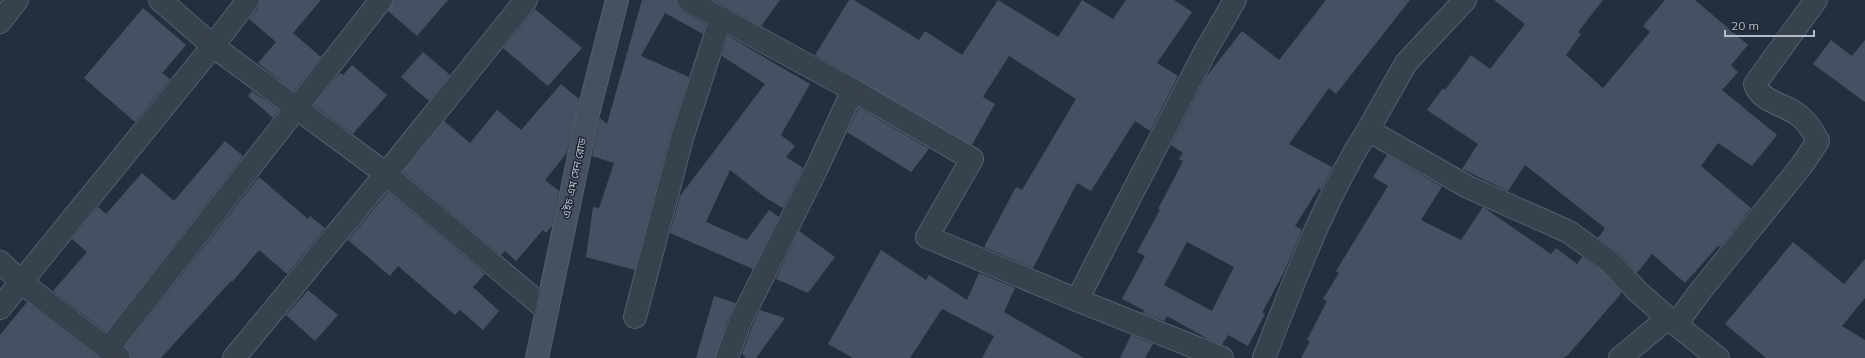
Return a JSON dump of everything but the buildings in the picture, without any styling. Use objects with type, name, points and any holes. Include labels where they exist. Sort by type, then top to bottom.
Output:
[{"type":"main road","name":"এইচ এম সেন রোড","points":[[537,358],[587,118],[617,0]]},
{"type":"street","points":[[0,22],[17,0]]},
{"type":"street","points":[[160,0],[213,46],[386,174],[547,310]]},
{"type":"street","points":[[0,308],[213,46],[248,0]]},
{"type":"street","points":[[0,262],[21,282],[114,354],[297,107],[381,0]]},
{"type":"street","points":[[234,358],[386,174],[526,0]]},
{"type":"street","points":[[688,0],[853,90],[972,159],[927,236],[1078,300],[1222,358]]},
{"type":"street","points":[[1078,300],[1185,91],[1235,0]]},
{"type":"street","points":[[1264,358],[1309,245],[1352,155],[1406,63],[1465,0]]},
{"type":"street","points":[[1620,358],[1672,321],[1702,289],[1802,165],[1818,141],[1811,128],[1798,114],[1761,94],[1757,91],[1755,84],[1816,0]]},
{"type":"street","points":[[635,317],[682,138],[720,18]]},
{"type":"street","points":[[727,358],[740,322],[816,170],[853,90]]},
{"type":"street","points":[[1368,130],[1468,187],[1569,232],[1610,262],[1638,291],[1718,358]]}]
